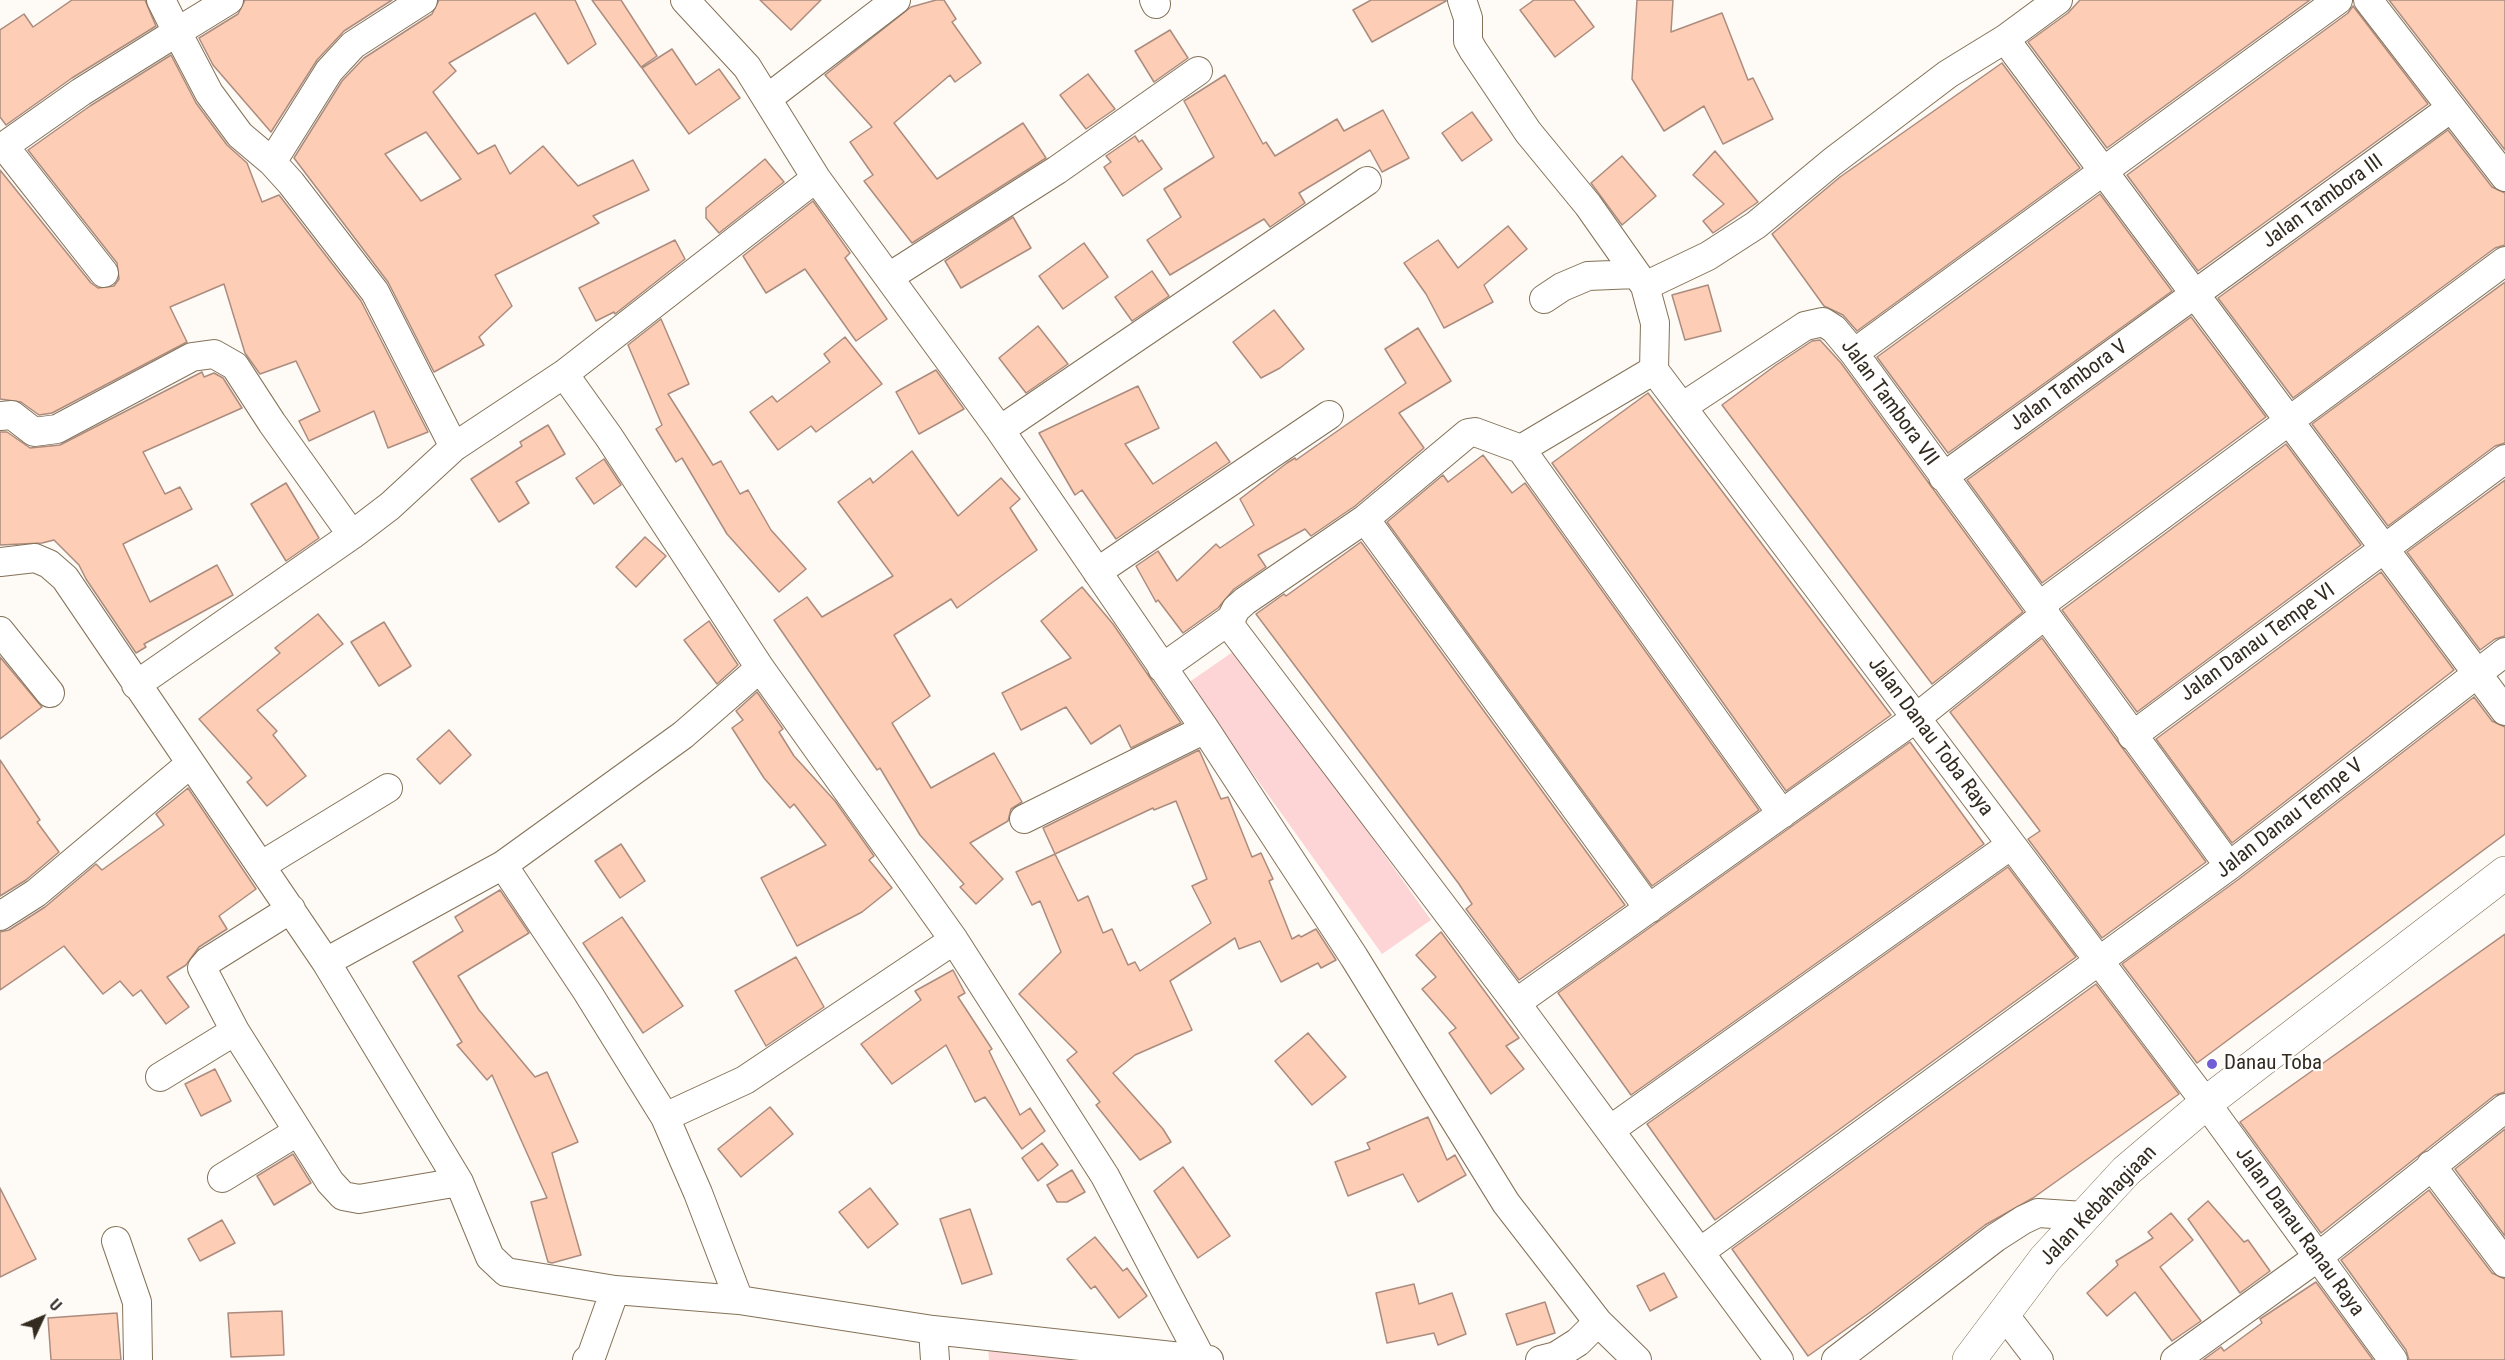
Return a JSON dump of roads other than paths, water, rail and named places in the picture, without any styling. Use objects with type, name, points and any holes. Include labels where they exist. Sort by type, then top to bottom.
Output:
[{"type":"street","points":[[160,0],[209,93],[240,135],[272,162],[375,292],[454,447]]},
{"type":"street","points":[[104,273],[2,147],[81,92],[229,0]]},
{"type":"street","points":[[272,162],[329,71],[353,45],[423,0]]},
{"type":"street","points":[[685,0],[747,66],[816,178],[1000,430],[1205,729],[1354,957],[1506,1203],[1598,1322],[1637,1360]]},
{"type":"street","points":[[768,98],[896,0]]},
{"type":"street","points":[[1462,0],[1468,18],[1468,41],[1473,50],[1528,132],[1587,205],[1640,280],[1655,323],[1654,370],[1521,449]]},
{"type":"street","points":[[1544,299],[1562,287],[1588,276],[1640,280],[1708,256],[1756,225],[1948,74],[2005,39],[2058,0]]},
{"type":"street","points":[[1854,353],[2104,173],[2338,0]]},
{"type":"street","points":[[2368,0],[2505,177]]},
{"type":"street","points":[[2005,39],[2505,711]]},
{"type":"street","points":[[889,277],[1057,170],[1198,71]]},
{"type":"street","name":"Jalan Tambora III","points":[[2194,296],[2451,108]]},
{"type":"street","points":[[135,684],[352,535],[390,506],[454,447],[564,375],[816,178]]},
{"type":"street","points":[[1000,430],[1367,181]]},
{"type":"street","points":[[1516,1003],[1916,718],[2043,610],[2287,420],[2505,261]]},
{"type":"street","name":"Jalan Tambora V","points":[[1943,477],[2194,296]]},
{"type":"street","name":"Jalan Tambora VII","points":[[1682,407],[1805,326],[1823,322],[1834,329],[1854,353],[2229,866]]},
{"type":"street","points":[[0,416],[12,415],[34,432],[57,429],[192,357],[214,354],[235,366],[272,423],[352,535]]},
{"type":"street","name":"Jalan Danau Toba Raya","points":[[1654,370],[2206,1103]]},
{"type":"street","points":[[564,375],[609,436],[760,668],[954,940],[1104,1176],[1202,1360]]},
{"type":"street","points":[[1097,572],[1329,415]]},
{"type":"street","points":[[1162,668],[1231,619],[1236,609],[1245,601],[1365,519],[1468,433],[1474,432],[1521,449],[1782,814]]},
{"type":"street","name":"Jalan Danau Tempe VI","points":[[2132,736],[2505,459]]},
{"type":"street","points":[[1365,519],[1649,909]]},
{"type":"street","points":[[0,562],[35,558],[50,564],[65,578],[326,962],[459,1182],[490,1257],[506,1272],[615,1290],[739,1300],[933,1330],[1128,1355],[1209,1360]]},
{"type":"street","points":[[1231,619],[1236,634],[1516,1003],[1777,1359]]},
{"type":"street","points":[[0,631],[50,693]]},
{"type":"street","name":"Jalan Danau Tempe V","points":[[1700,1252],[2229,866],[2505,652]]},
{"type":"street","points":[[326,962],[503,865],[683,735],[760,668]]},
{"type":"street","points":[[1024,819],[1205,729]]},
{"type":"street","points":[[0,915],[36,893],[190,764]]},
{"type":"street","points":[[262,865],[388,788]]},
{"type":"street","points":[[1610,1130],[2011,845]]},
{"type":"street","points":[[503,865],[665,1117],[698,1193],[739,1300]]},
{"type":"street","name":"Jalan Kebahagiaan","points":[[1969,1360],[2045,1259],[2126,1171],[2206,1103],[2505,873]]},
{"type":"street","points":[[291,909],[208,961],[202,968],[235,1031],[297,1132],[330,1182],[343,1196],[358,1199],[459,1182]]},
{"type":"street","points":[[665,1117],[745,1080],[954,940]]},
{"type":"street","points":[[160,1077],[235,1031]]},
{"type":"street","name":"Jalan Danau Ranau Raya","points":[[2206,1103],[2393,1360]]},
{"type":"street","points":[[2183,1358],[2318,1257],[2505,1108]]},
{"type":"street","points":[[222,1179],[297,1132]]},
{"type":"street","points":[[2431,1165],[2505,1263]]},
{"type":"street","points":[[1836,1360],[1995,1238],[2023,1220],[2038,1213],[2084,1216]]},
{"type":"street","points":[[116,1241],[135,1295],[138,1360]]},
{"type":"street","points":[[587,1360],[591,1357],[615,1290]]},
{"type":"street","points":[[2003,1313],[2039,1360]]},
{"type":"street","points":[[1540,1360],[1556,1356],[1578,1342],[1598,1322]]},
{"type":"street","points":[[933,1330],[935,1360]]},
{"type":"place","name":"Danau Toba","points":[[2212,1064]]}]
